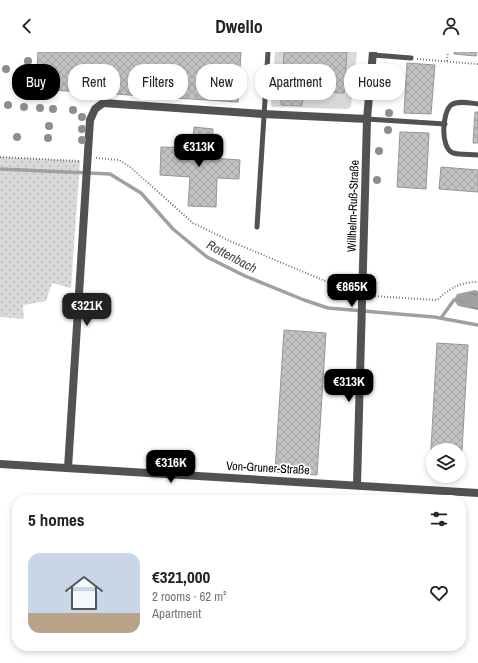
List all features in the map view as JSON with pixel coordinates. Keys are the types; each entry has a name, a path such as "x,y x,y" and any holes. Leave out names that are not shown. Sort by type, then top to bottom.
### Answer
{"street":[{"name":"Willhelm-Ruß-Straße","path":"357,485 367,118 373,53"},
{"path":"68,468 90,120 95,109 103,103 263,114 367,118"},
{"name":"Von-Gruner-Straße","path":"0,464 478,493"}],"lane":[{"path":"257,227 268,52"},
{"path":"373,53 412,58"},
{"path":"478,104 458,102 450,106 446,112 444,140 447,148 453,153 478,155"},
{"path":"367,118 445,124"}],"path":[{"path":"446,61 448,52"},
{"path":"412,58 478,64"},
{"path":"0,157 80,161 88,157 119,160 130,167 193,223 254,252 349,292 362,295 437,300 452,287 468,282 478,282"}],"shaded area":[{"path":"275,52 357,52 356,64 344,64 344,100 352,100 351,106 348,109 271,107 272,100 336,100 336,64 274,64"},
{"path":"0,157 80,161 71,288 52,283 46,301 23,305 24,319 0,317"}],"water":[{"path":"475,290 478,291 478,310 458,306 454,300 457,294"}],"building":[{"path":"38,52 241,52 240,64 196,64 196,99 188,99 188,64 128,64 128,95 120,94 120,64 68,64 68,91 60,91 60,64 37,64"},
{"path":"284,52 347,52 346,64 344,64 344,93 336,93 336,64 283,64"},
{"path":"454,52 477,52 476,56 454,54"},
{"path":"407,63 435,65 431,114 404,113"},
{"path":"207,100 238,100 238,102"},
{"path":"281,100 302,100 302,106 281,105"},
{"path":"475,112 478,112 478,143 473,143"},
{"path":"194,127 213,129 212,158 240,160 239,179 217,178 216,207 188,206 190,177 160,175 161,147 192,148"},
{"path":"400,132 429,133 426,189 397,187"},
{"path":"441,167 478,170 478,192 439,189"},
{"path":"284,330 326,333 317,475 275,472"},
{"path":"437,343 468,345 462,443 431,443"}],"waterway":[{"name":"Rottenbach","path":"0,169 110,174 141,193 173,229 207,257 245,276 328,308 434,317 478,325"},
{"path":"441,318 454,300"}]}
